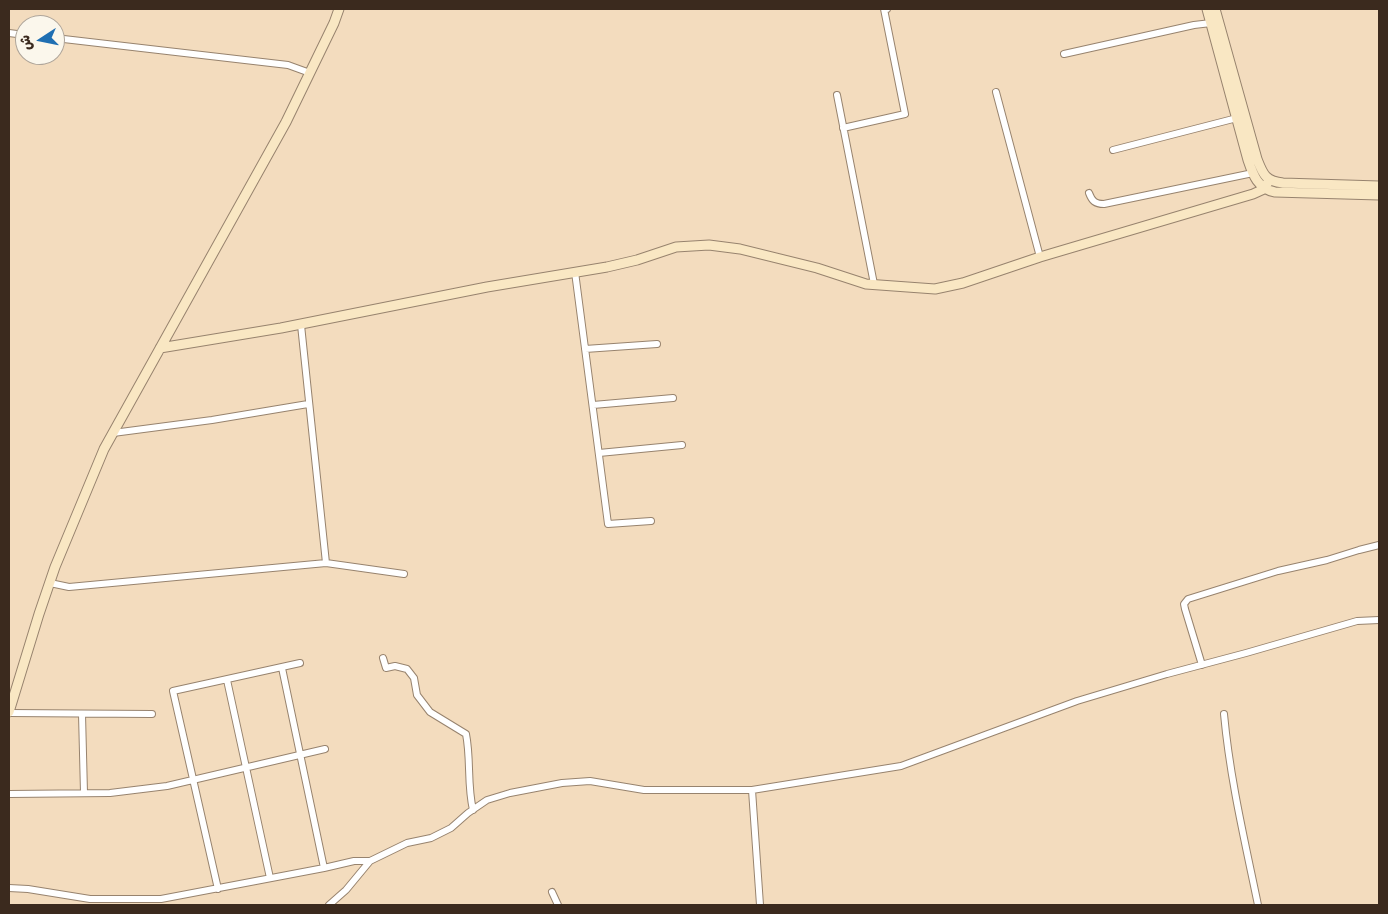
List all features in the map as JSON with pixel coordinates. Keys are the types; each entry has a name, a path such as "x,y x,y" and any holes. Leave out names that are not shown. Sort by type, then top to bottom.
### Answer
{"street":[{"path":"152,714 9,713 12,694 50,583 101,458 113,433 286,122 334,23 338,9"},
{"path":"843,128 905,114 884,9 887,9"},
{"path":"1207,9 1253,173 1264,189 1275,192 1379,195"},
{"path":"1215,9 1257,158 1264,176 1269,180 1283,183 1379,186"},
{"path":"1064,54 1212,23"},
{"path":"65,39 288,65 310,74"},
{"path":"996,92 1040,257"},
{"path":"837,95 874,284"},
{"path":"1113,150 1237,118"},
{"path":"1089,193 1092,200 1098,204 1104,204 1253,173"},
{"path":"160,348 301,325 487,287 637,260 676,247 709,245 740,249 817,268 866,284 935,289 963,283 1040,257 1253,194 1264,189 1269,180"},
{"path":"575,272 608,524 651,521"},
{"path":"301,325 326,563"},
{"path":"585,349 657,344"},
{"path":"593,405 673,398"},
{"path":"113,433 212,420 308,404"},
{"path":"599,453 682,445"},
{"path":"1202,665 1184,604 1188,599 1278,571 1327,560 1379,545"},
{"path":"50,583 69,587 326,563 404,574"},
{"path":"329,905 346,890 370,861 407,843 431,838 451,828 487,800 510,793 562,783 590,781 644,790 752,790 901,766 1077,701 1357,621 1379,620"},
{"path":"383,658 386,668 395,666 407,669 414,678 417,696 430,712 466,734 470,795 473,810"},
{"path":"218,889 173,692 300,663"},
{"path":"282,668 324,868"},
{"path":"227,680 270,878"},
{"path":"82,714 84,793"},
{"path":"1224,714 1227,749 1258,905"},
{"path":"9,794 110,793 166,786 325,749"},
{"path":"752,790 760,905"},
{"path":"9,888 28,889 90,899 160,899 354,861 370,861"},
{"path":"552,892 558,905"}]}
